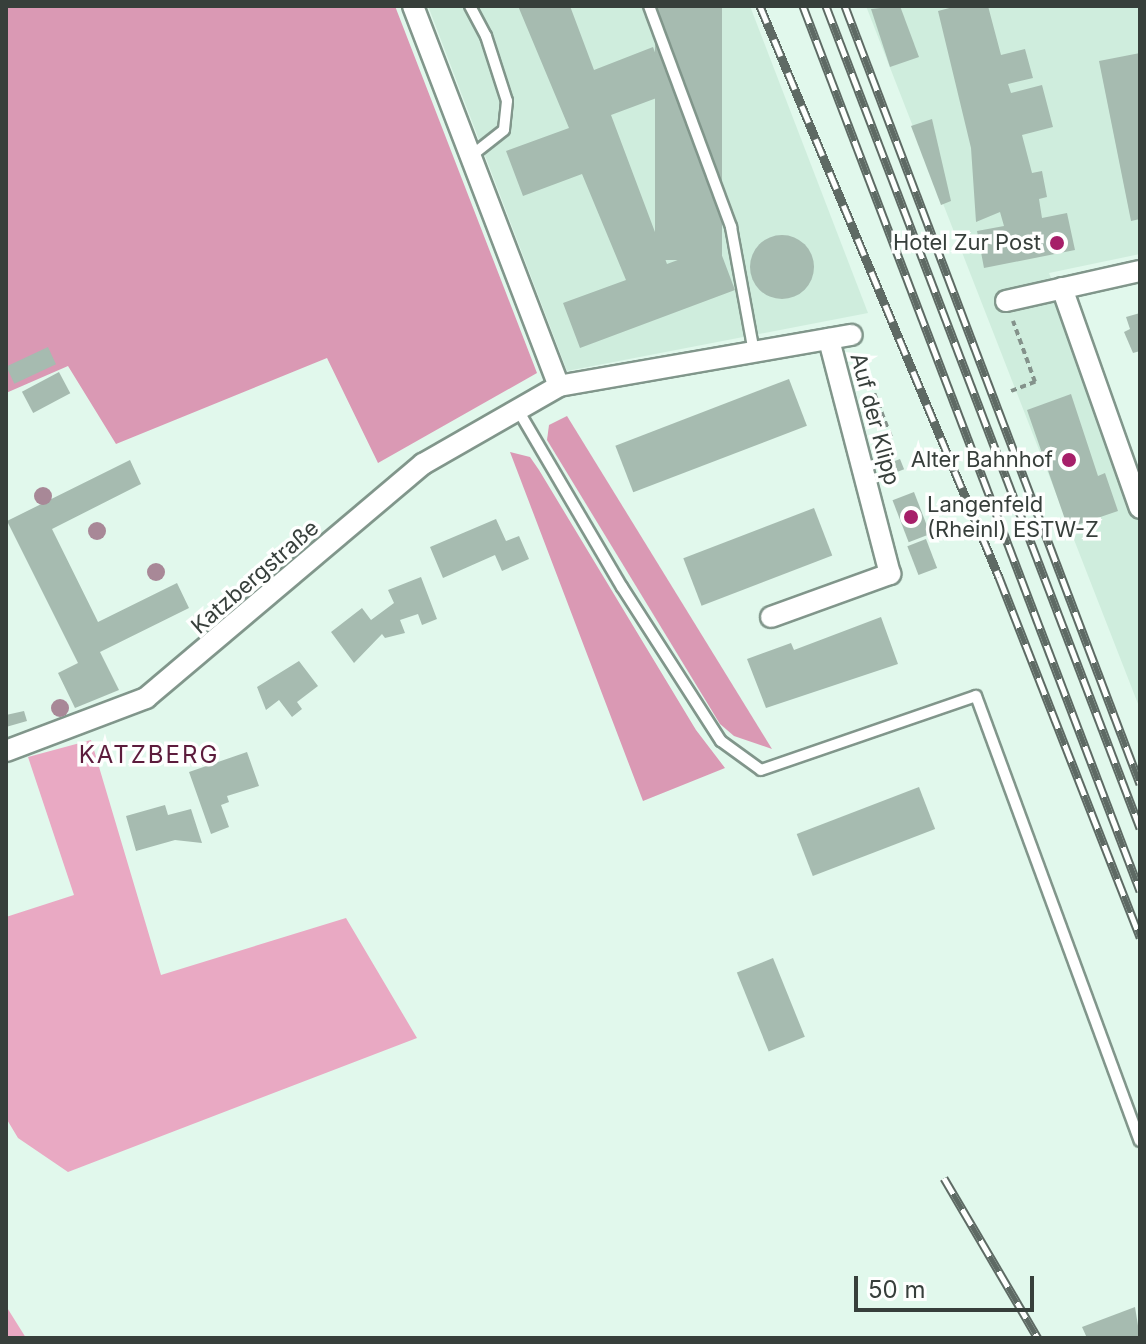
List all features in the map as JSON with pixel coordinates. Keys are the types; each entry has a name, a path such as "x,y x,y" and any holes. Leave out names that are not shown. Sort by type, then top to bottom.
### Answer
{"street":[{"path":"413,6 559,386"},
{"path":"1009,310 1062,288 1140,271"},
{"path":"1062,288 1140,508"},
{"name":"Katzbergstraße","path":"6,751 146,698 423,464 559,386 852,335"},
{"name":"Auf der Klipp","path":"771,617 890,574 829,339"}],"lane":[{"path":"470,6 486,36 507,101 504,130 471,156"},
{"path":"649,6 731,227 754,352"},
{"path":"518,410 622,587 721,741 761,770 976,696 1140,1141"}],"path":[{"path":"1009,310 1035,382 1011,391"},
{"path":"852,335 891,437"}],"shaded area":[{"path":"6,6 395,6 537,373 378,463 327,358 116,444 68,366 6,393"},
{"path":"428,6 750,6 868,313 567,371"},
{"path":"866,6 1140,6 1140,254 1049,273 1140,493 1140,709"},
{"path":"567,416 772,749 734,736 720,724 547,440 549,425"},
{"path":"510,452 530,457 539,470 696,730 725,768 643,801"},
{"path":"91,740 161,975 346,918 417,1038 68,1172 18,1138 6,1118 6,917 74,895 28,757"},
{"path":"6,1306 26,1338 6,1338"}],"building":[{"path":"518,6 570,6 594,70 653,47 670,93 611,115 667,264 718,245 735,290 580,348 563,303 626,280 582,174 523,196 506,151 569,128"},
{"path":"655,6 722,6 722,260 655,260"},
{"path":"900,6 919,57 890,67 871,9"},
{"path":"957,6 988,6 1001,55 1025,49 1033,78 1008,84 1011,93 1042,85 1053,127 1022,135 1032,173 1042,171 1047,197 1039,199 1042,218 1067,213 1075,250 984,268 977,231 1004,226 1000,212 976,222 971,148 938,11"},
{"path":"1140,53 1140,219 1131,221 1099,61"},
{"path":"932,119 951,201 941,205 911,126"},
{"path":"776,235 788,235 805,244 812,255 812,279 805,290 788,299 776,299 764,294 755,285 750,273 750,261 755,249 764,240"},
{"path":"1140,313 1140,351 1133,353 1124,332 1130,329 1126,317"},
{"path":"48,347 56,364 14,384 6,366"},
{"path":"59,372 70,393 33,413 22,392"},
{"path":"789,379 807,426 633,492 615,446"},
{"name":"Alter Bahnhof","path":"1071,394 1098,476 1105,473 1118,511 1068,528 1027,410"},
{"path":"900,459 904,469 898,472 894,462"},
{"path":"130,460 141,484 52,529 98,622 177,583 189,608 100,652 119,690 75,708 58,673 78,663 7,521"},
{"name":"Langenfeld (Rheinl) ESTW-Z","path":"914,492 930,534 909,542 893,500"},
{"path":"814,508 832,556 702,606 683,558"},
{"path":"496,519 506,541 519,536 529,559 502,571 495,555 443,578 430,547"},
{"path":"926,539 937,568 918,575 907,546"},
{"path":"421,577 437,619 422,625 418,614 400,620 405,633 385,638 382,634 354,663 331,632 362,608 371,620 394,603 388,590"},
{"path":"881,617 898,664 766,708 747,659 791,643 794,650"},
{"path":"299,661 318,686 297,702 302,709 292,717 279,700 266,710 257,687"},
{"path":"24,711 27,721 6,727 6,715"},
{"path":"247,752 259,786 227,796 229,802 221,805 229,827 211,834 189,772"},
{"path":"919,787 935,829 813,876 797,834"},
{"path":"165,805 168,815 191,809 202,843 175,840 136,851 126,816"},
{"path":"773,958 805,1037 769,1051 737,973"},
{"path":"1135,1307 1140,1338 1087,1338 1082,1327"}],"railway":[{"path":"760,6 999,577 1140,937"},
{"path":"803,6 1140,891"},
{"path":"826,6 1140,828"},
{"path":"845,6 1140,784"},
{"path":"944,1178 1038,1338"}],"place":[{"name":"Hotel Zur Post","path":"1057,243"},
{"name":"Alter Bahnhof","path":"1069,460"},
{"name":"Langenfeld (Rheinl) ESTW-Z","path":"911,517"}],"district":[{"name":"KATZBERG","path":"149,755"}]}
